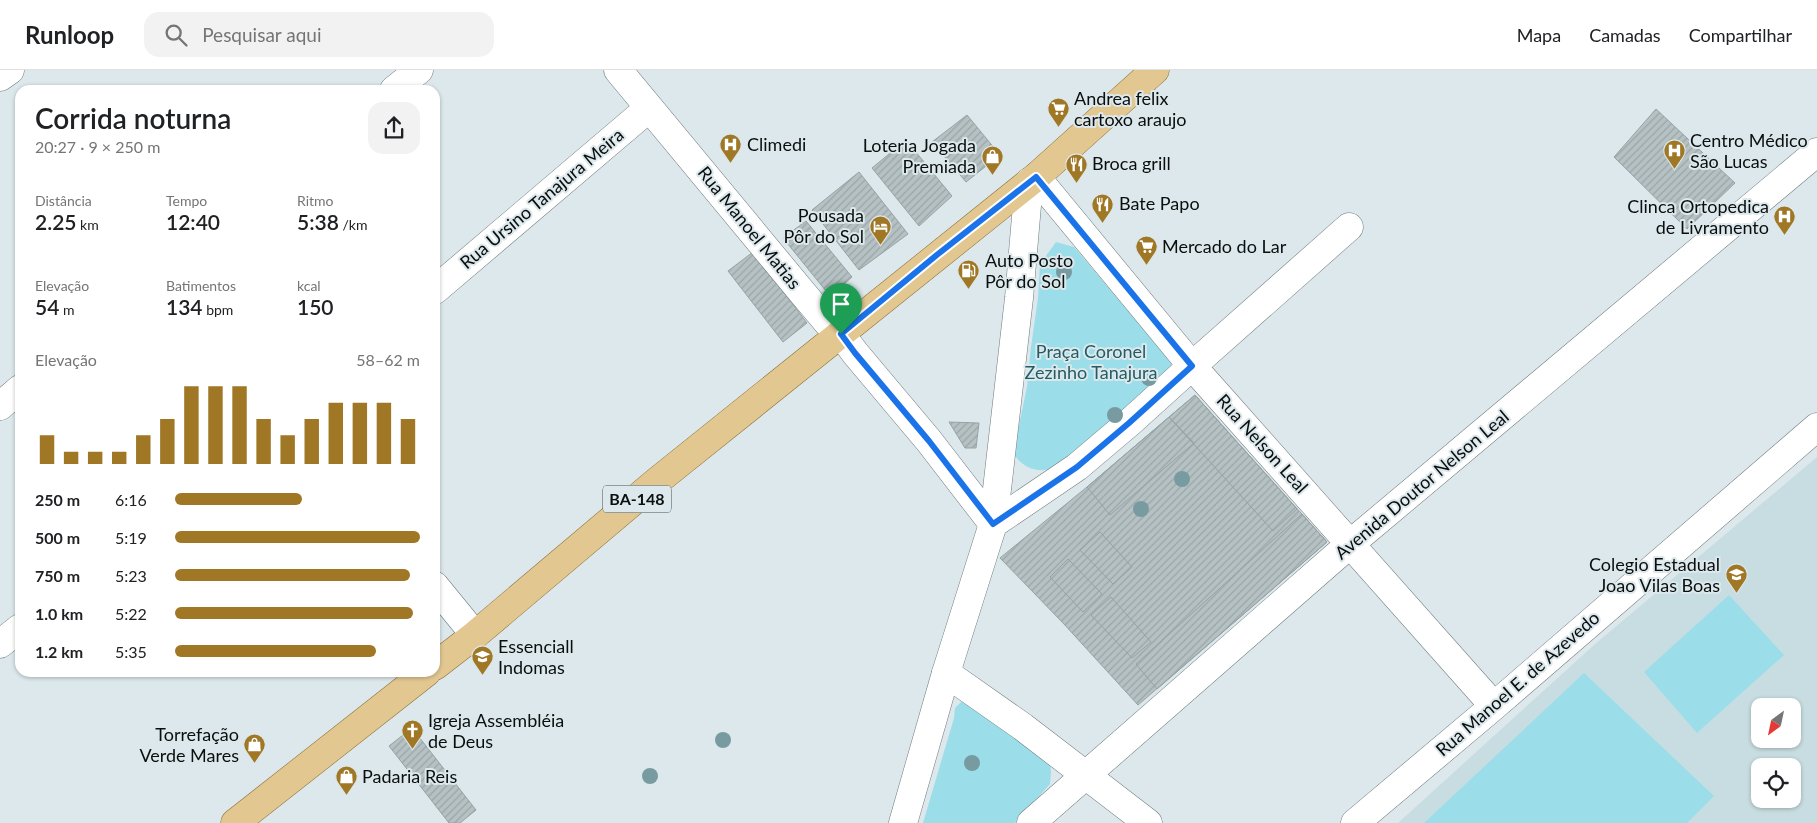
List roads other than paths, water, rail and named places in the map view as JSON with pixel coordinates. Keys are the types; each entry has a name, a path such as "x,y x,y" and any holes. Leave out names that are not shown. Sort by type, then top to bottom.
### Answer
{"main road":[{"name":"BA-148","path":"440,662 475,635 656,482 1032,180 1155,70"},
{"path":"235,823 421,677"}],"street":[{"path":"0,77 10,70"},
{"path":"400,85 419,70"},
{"name":"Rua Manoel Matias","path":"618,70 816,310 841,334 860,360 929,441 993,524"},
{"name":"Rua Ursino Tanajura Meira","path":"440,286 649,108"},
{"name":"Avenida Doutor Nelson Leal","path":"1031,823 1350,544 1817,152"},
{"path":"903,823 946,673 993,524 1032,180"},
{"name":"Rua Nelson Leal","path":"1032,180 1192,366 1494,706"},
{"path":"993,524 1077,467 1349,227"},
{"path":"0,406 15,393"},
{"name":"Rua Manoel E. de Azevedo","path":"1355,823 1494,706 1817,427"},
{"path":"440,592 475,635"},
{"path":"0,644 15,632"},
{"path":"946,673 1024,727 1148,823"}],"place":[{"name":"Andrea felix cartoxo araujo","path":"1058,128"},
{"name":"Climedi","path":"731,164"},
{"name":"Centro Médico São Lucas","path":"1674,170"},
{"name":"Loteria Jogada Premiada","path":"992,175"},
{"name":"Broca grill","path":"1076,183"},
{"name":"Bate Papo","path":"1103,223"},
{"name":"Clinca Ortopedica de Livramento","path":"1785,236"},
{"name":"Pousada Pôr do Sol","path":"880,245"},
{"name":"Mercado do Lar","path":"1146,266"},
{"name":"Auto Posto Pôr do Sol","path":"969,290"},
{"name":"Colegio Estadual Joao Vilas Boas","path":"1736,594"},
{"name":"Essenciall Indomas","path":"482,676"},
{"name":"Igreja Assembléia de Deus","path":"412,750"},
{"name":"Torrefação Verde Mares","path":"255,764"},
{"name":"Padaria Reis","path":"346,796"}],"park label":[{"name":"Praça Coronel Zezinho Tanajura","path":"1091,362"}]}
